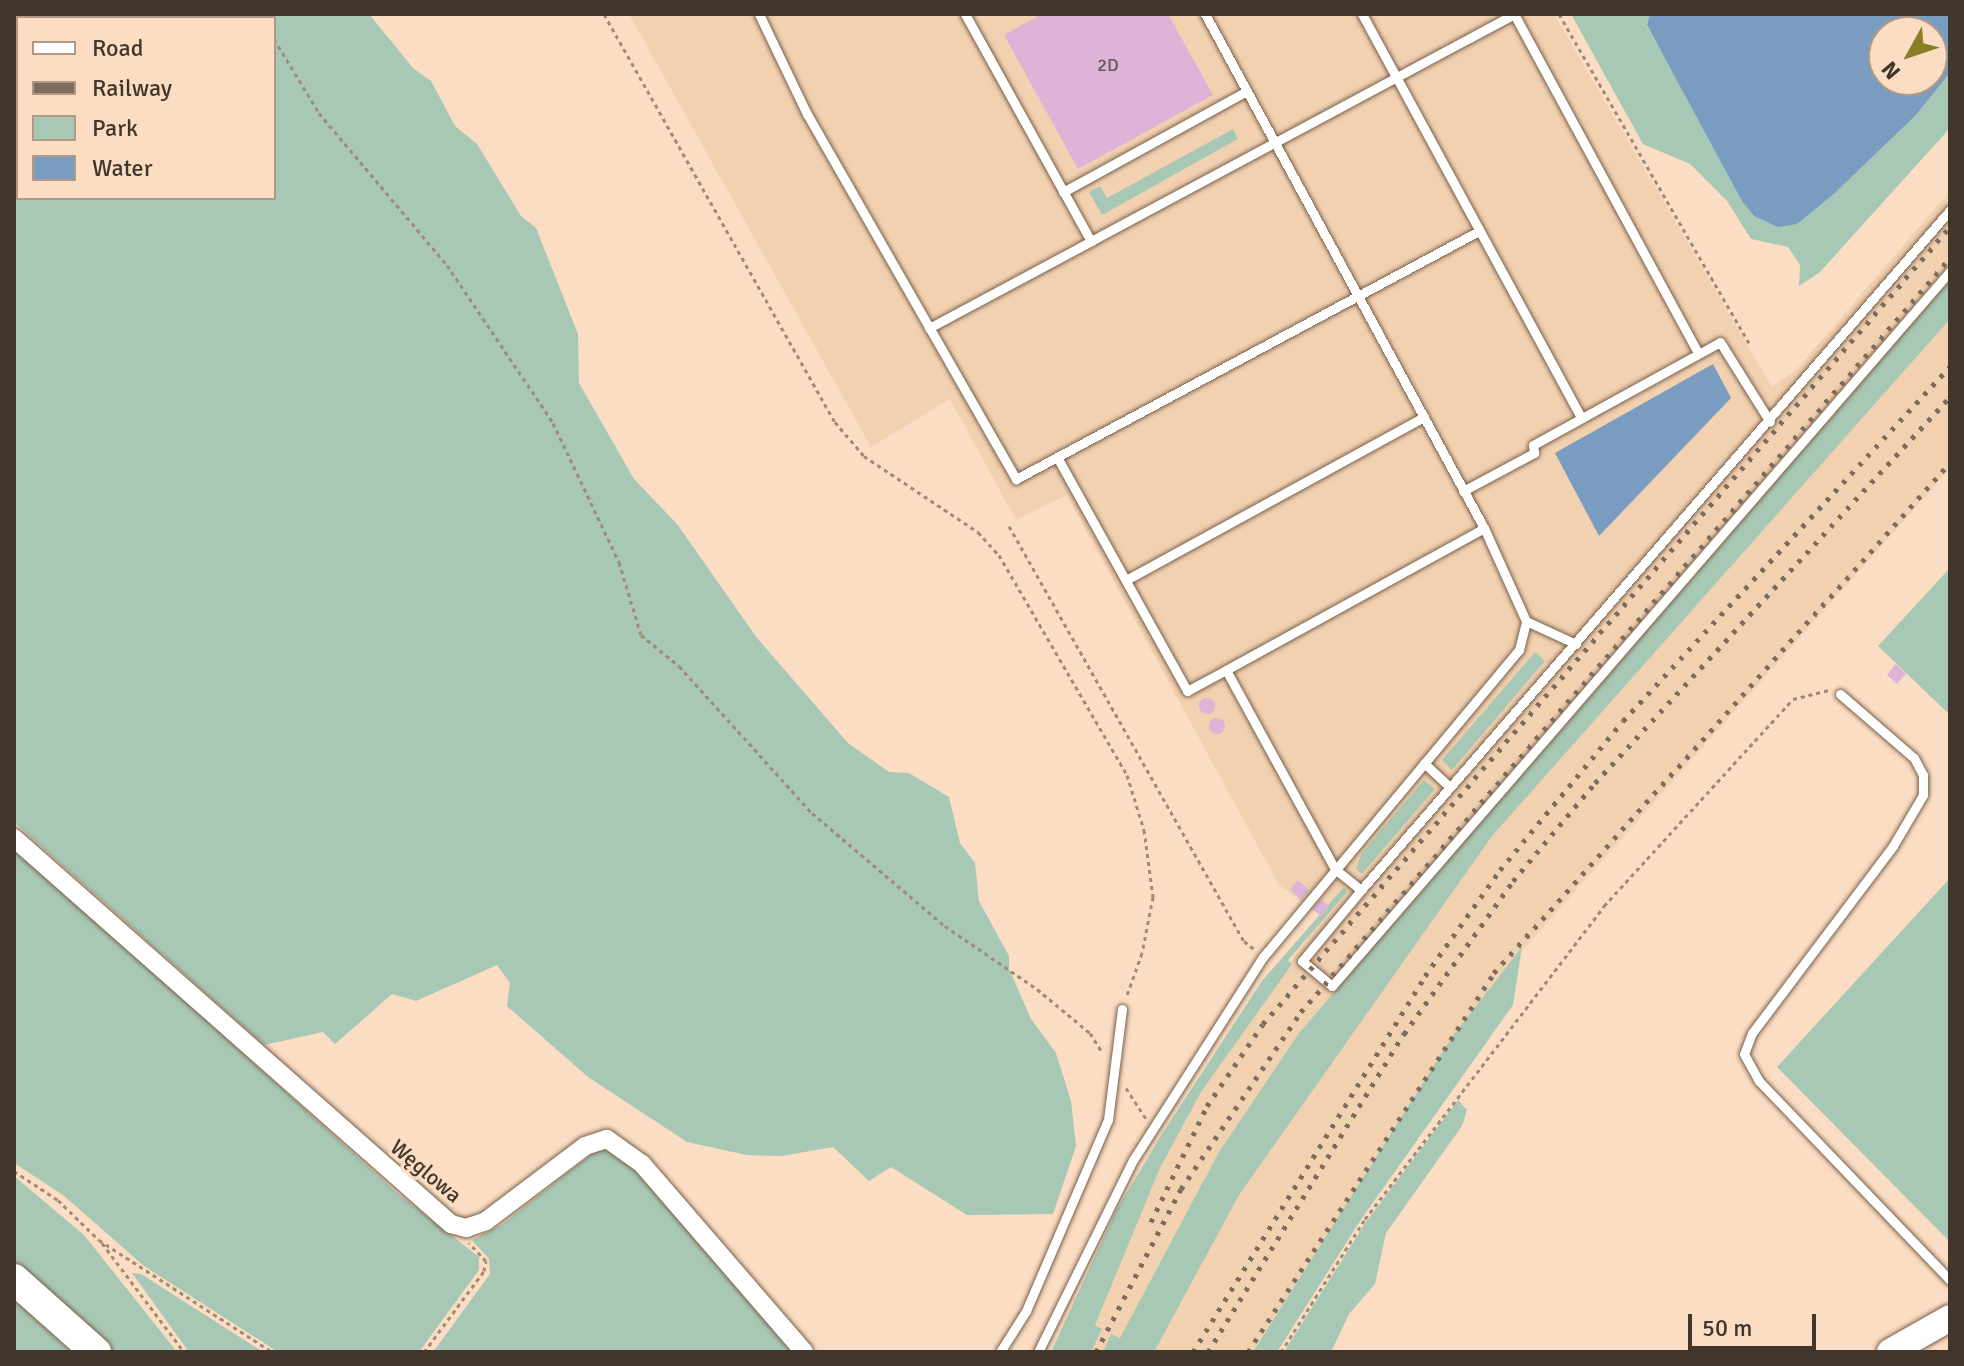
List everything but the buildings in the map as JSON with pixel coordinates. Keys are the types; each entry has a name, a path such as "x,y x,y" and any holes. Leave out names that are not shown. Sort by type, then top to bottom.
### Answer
{"main road":[{"path":"14,1279 96,1352"}],"street":[{"name":"Węglowa","path":"14,838 405,1187 451,1224 466,1228 502,1211 585,1146 607,1139 642,1164 804,1352"},
{"path":"1890,1352 1950,1318"}],"lane":[{"path":"759,14 807,114 1016,479 1479,231"},
{"path":"965,14 1091,241"},
{"path":"1038,1352 1095,1231 1152,1129 1263,957 1519,650 1526,621 1484,528 1205,14"},
{"path":"1362,14 1581,418"},
{"path":"929,328 1514,14 1698,353"},
{"path":"1063,192 1247,91"},
{"path":"1950,210 1302,961 1332,986 1950,271"},
{"path":"1463,491 1534,453 1533,445 1720,342 1770,422"},
{"path":"1126,580 1424,417"},
{"path":"1057,457 1187,691 1484,528"},
{"path":"1526,621 1576,644"},
{"path":"1226,670 1335,869 1361,890"},
{"path":"1840,694 1914,758 1923,775 1923,795 1893,846 1752,1033 1744,1054 1759,1081 1950,1280"},
{"path":"1424,763 1450,787"},
{"path":"1000,1352 1026,1311 1108,1120 1122,1009"}],"path":[{"path":"604,14 835,422 864,456 978,532 999,555 1127,775 1144,830 1153,897 1142,953 1122,1009"},
{"path":"1559,14 1749,343"},
{"path":"276,42 319,113 447,265 553,423 619,562 641,635 679,666 812,813 945,926 1037,989 1090,1033 1152,1129"},
{"path":"1009,526 1244,941 1263,957"},
{"path":"1281,1352 1392,1182 1521,1009 1658,842 1793,699 1823,688 1840,694"},
{"path":"14,1171 58,1200 99,1240 184,1352"},
{"path":"424,1352 484,1271 486,1261 471,1247 466,1228"},
{"path":"99,1240 272,1352"}],"shaded area":[{"path":"629,14 1554,14 1772,387 1797,369 1950,191 1950,469 1496,980 1452,1037 1253,1352 1068,1352 1100,1250 1212,1067 1323,918 1279,885 1067,495 1016,520 950,399 871,447"}],"green space":[{"path":"14,14 369,14 413,68 431,81 455,126 477,144 521,216 536,228 578,334 579,383 634,479 677,524 757,638 848,743 889,772 909,773 949,797 960,843 975,863 979,901 1009,956 1009,969 1031,1019 1056,1053 1071,1101 1076,1146 1053,1214 967,1215 891,1167 869,1181 833,1147 782,1156 747,1155 687,1142 588,1077 507,1006 510,983 497,965 416,1001 392,994 335,1044 323,1032 264,1045 14,822"},
{"path":"1571,14 1650,14 1647,26 1754,216 1836,192 1915,116 1931,96 1948,96 1950,73 1950,128 1820,272 1799,286 1800,265 1788,247 1751,239 1727,201 1690,164 1643,144"},
{"path":"1233,129 1238,139 1102,215 1089,192 1100,186 1107,198"},
{"path":"1950,280 1950,319 1492,836 1239,1195 1154,1352 1103,1352 1111,1334 1120,1338 1219,1152 1299,1033"},
{"path":"1950,568 1950,715 1878,646"},
{"path":"1535,652 1545,661 1452,770 1442,760"},
{"path":"1424,780 1435,789 1362,874 1356,869 1362,853"},
{"path":"14,845 397,1193 479,1257 479,1270 419,1352 278,1352 144,1266 63,1195 14,1163"},
{"path":"1950,878 1950,1242 1777,1067"},
{"path":"1344,887 1347,892 1288,960 1292,964 1201,1092 1160,1168 1095,1325 1102,1329 1091,1352 1051,1352 1116,1211 1162,1134 1262,981"},
{"path":"1522,947 1513,1005 1362,1218 1277,1352 1253,1352 1452,1037"},
{"path":"1458,1100 1467,1110 1462,1126 1386,1233 1375,1284 1349,1314 1331,1352 1284,1352 1366,1222"},
{"path":"601,1147 623,1156 797,1352 433,1352 490,1274 489,1259 472,1240 500,1226"},
{"path":"14,1176 84,1235 177,1352 113,1352 14,1264"},
{"path":"132,1273 141,1274 263,1352 189,1352"},
{"path":"14,1300 72,1352 14,1352"}],"water":[{"path":"1650,14 1950,14 1948,75 1948,16 1868,16 1868,96 1931,96 1915,116 1836,192 1797,224 1778,227 1754,216 1742,201 1647,25"},
{"path":"1713,364 1731,398 1599,536 1555,453"}],"railway":[{"path":"1151,1222 1207,1106 1263,1024 1950,227"},
{"path":"1096,1352 1181,1189 1301,1012 1950,258"},
{"path":"1193,1352 1425,976 1500,870 1623,721 1950,367"},
{"path":"1208,1352 1404,1034 1513,881 1595,783 1950,397"},
{"path":"1248,1352 1494,973 1950,463"}]}
